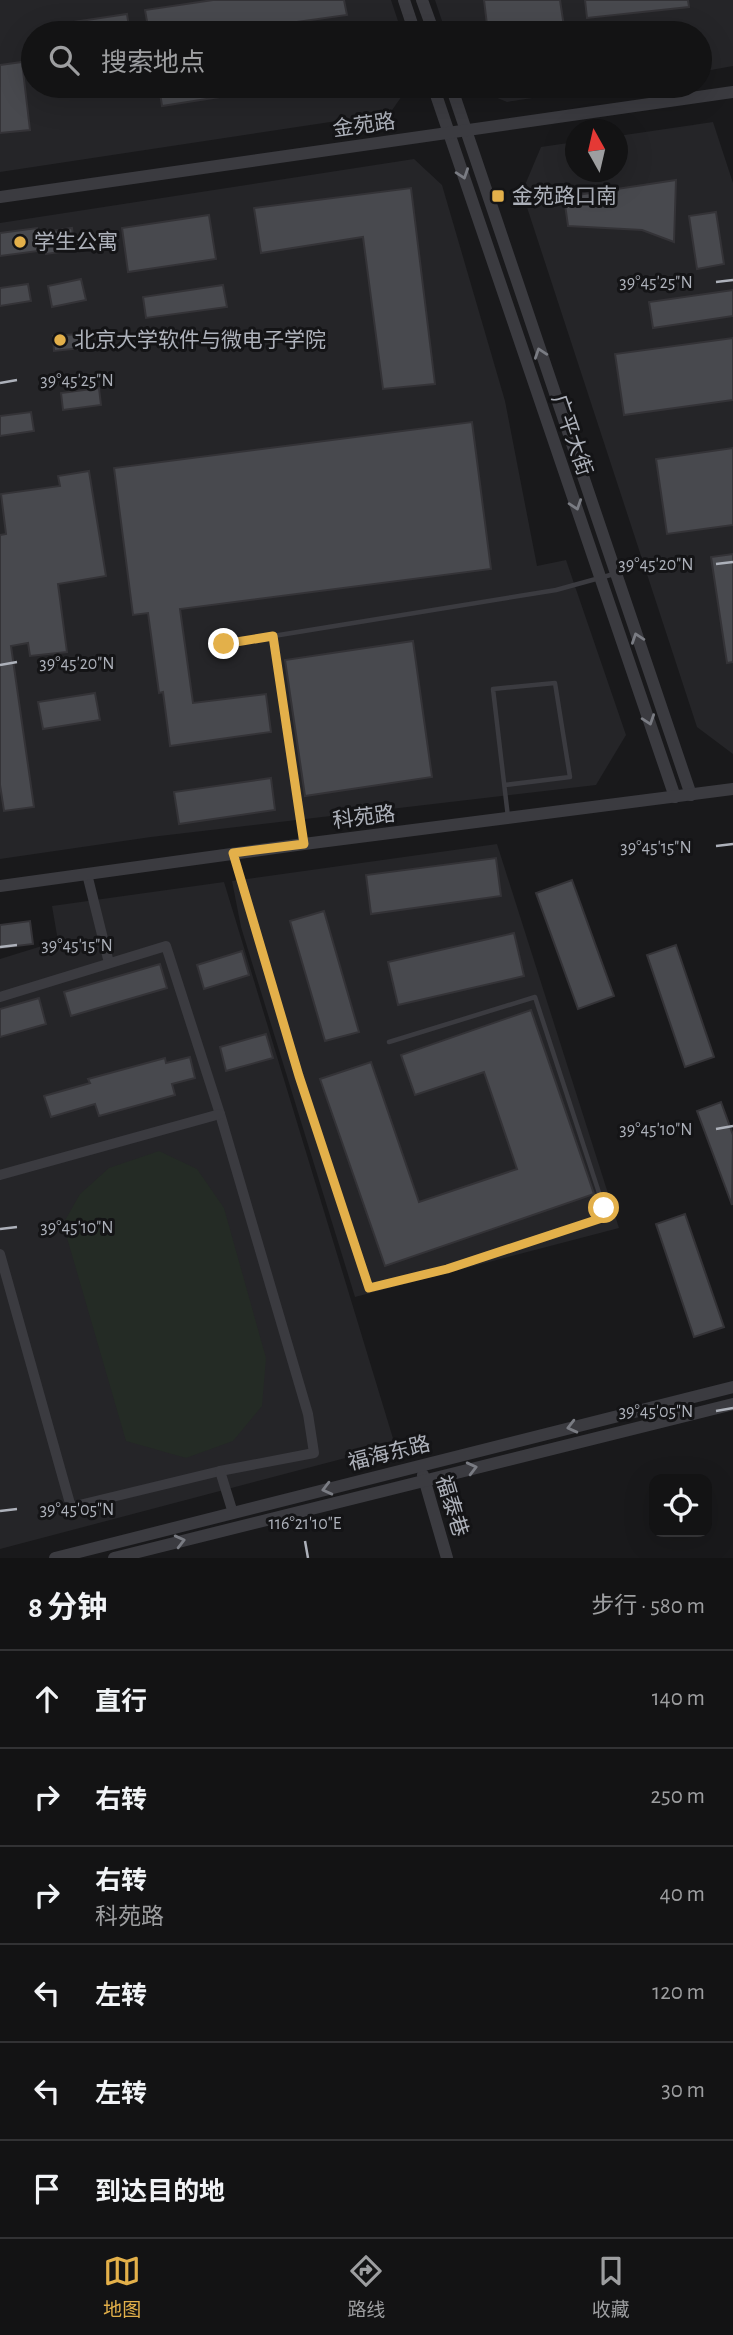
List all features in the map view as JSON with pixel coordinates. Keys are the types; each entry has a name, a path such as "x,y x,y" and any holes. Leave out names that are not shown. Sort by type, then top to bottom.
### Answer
{"street":[{"path":"404,0 411,21"},
{"path":"422,0 429,21"},
{"name":"金苑路","path":"712,95 733,92"},
{"name":"广平大街","path":"437,98 675,797"},
{"name":"广平大街","path":"455,98 691,795"},
{"name":"金苑路","path":"0,197 691,98"},
{"name":"科苑路","path":"0,886 233,853 733,789"},
{"path":"87,874 110,964"},
{"path":"0,997 166,946 220,1114 308,1414 314,1453 220,1471 71,1507 0,1254"},
{"path":"0,1175 220,1114"},
{"name":"福海东路","path":"55,1558 733,1387"},
{"name":"福海东路","path":"114,1558 733,1404"},
{"name":"福泰巷","path":"420,1465 447,1558"},
{"path":"220,1471 233,1513"}],"lane":[{"path":"224,644 556,590 614,573"},
{"path":"273,636 304,844"},
{"path":"505,785 570,777 555,683 493,689 508,818"},
{"path":"233,853 299,1076 369,1288 447,1269 602,1218 604,1208 535,997 389,1042"}],"shaded area":[{"path":"0,0 391,0 398,21 21,21 21,98 401,98 390,113 0,172"},
{"path":"435,0 733,0 733,66 712,70 712,21 442,21"},
{"path":"498,98 533,98 507,102"},
{"path":"713,122 733,183 733,754 697,727 522,192 541,147 565,143 565,182 628,182 628,135"},
{"path":"414,159 442,185 505,401 537,566 566,560 626,735 596,785 151,837 0,859 0,223"},
{"path":"497,844 619,1228 355,1297 241,927 232,881"},
{"path":"224,882 395,1445 0,1549 0,959 58,941 52,906"},
{"path":"159,1151 197,1169 224,1208 266,1358 262,1406 233,1441 186,1458 126,1441 63,1224 80,1194 109,1168"}],"building":[{"path":"213,0 344,0 347,15 304,21 147,21 145,10"},
{"path":"484,0 560,0 563,21 487,21"},
{"path":"585,0 688,0 689,7 587,18"},
{"path":"127,14 128,21 80,21"},
{"path":"21,62 21,98 26,98 30,130 0,133 0,65"},
{"path":"161,98 213,98 162,106"},
{"path":"676,180 674,242 642,230 568,226 564,197"},
{"path":"411,188 435,384 383,389 363,237 261,253 254,208"},
{"path":"716,212 724,264 697,269 689,216"},
{"path":"209,215 216,259 128,272 122,228"},
{"path":"37,228 38,233 72,228 75,250 46,254 45,250 0,256 0,233"},
{"path":"81,279 86,300 52,307 48,286"},
{"path":"28,284 31,301 0,306 0,288"},
{"path":"223,285 227,307 146,318 143,297"},
{"path":"733,290 733,316 653,328 649,302"},
{"path":"90,333 91,347 54,351 53,336"},
{"path":"733,338 733,400 624,415 615,354"},
{"path":"99,388 101,405 63,410 61,393"},
{"path":"31,412 34,431 0,436 0,416"},
{"path":"472,422 491,569 180,609 193,703 266,694 271,732 170,746 163,692 159,693 148,613 133,615 114,468"},
{"path":"733,448 733,525 667,534 656,459"},
{"path":"89,471 106,576 58,584 67,652 30,656 28,643 11,646 34,807 4,811 0,785 0,535 6,534 1,494 60,486 58,476"},
{"path":"733,554 733,662 727,663 711,557"},
{"path":"413,641 432,777 305,796 285,660"},
{"path":"95,693 100,720 43,729 38,702"},
{"path":"271,778 275,810 179,824 174,792"},
{"path":"496,858 501,896 371,914 366,875"},
{"path":"572,880 614,996 578,1009 536,893"},
{"path":"324,911 359,1032 325,1041 290,921"},
{"path":"30,921 33,944 0,948 0,925"},
{"path":"514,933 524,976 398,1005 388,962"},
{"path":"676,945 714,1057 685,1067 647,955"},
{"path":"242,951 249,975 204,989 197,965"},
{"path":"160,964 167,988 71,1016 64,992"},
{"path":"39,998 46,1024 0,1037 0,1009"},
{"path":"531,1010 594,1194 385,1266 320,1079 371,1062 419,1202 517,1169 484,1072 415,1095 401,1055"},
{"path":"266,1034 273,1058 226,1071 220,1047"},
{"path":"190,1057 195,1078 172,1084 175,1095 99,1116 95,1104 51,1117 44,1096 90,1083 88,1079 165,1058 166,1063"},
{"path":"721,1102 733,1135 732,1205 697,1111"},
{"path":"685,1214 724,1327 694,1337 656,1224"}],"place":[{"name":"金苑路口南","path":"498,196"},
{"name":"学生公寓","path":"20,242"},
{"name":"北京大学软件与微电子学院","path":"60,340"}],"route":[{"path":"224,644 273,636 304,844 233,853 299,1076 369,1288 447,1269 602,1218 604,1208"}]}
